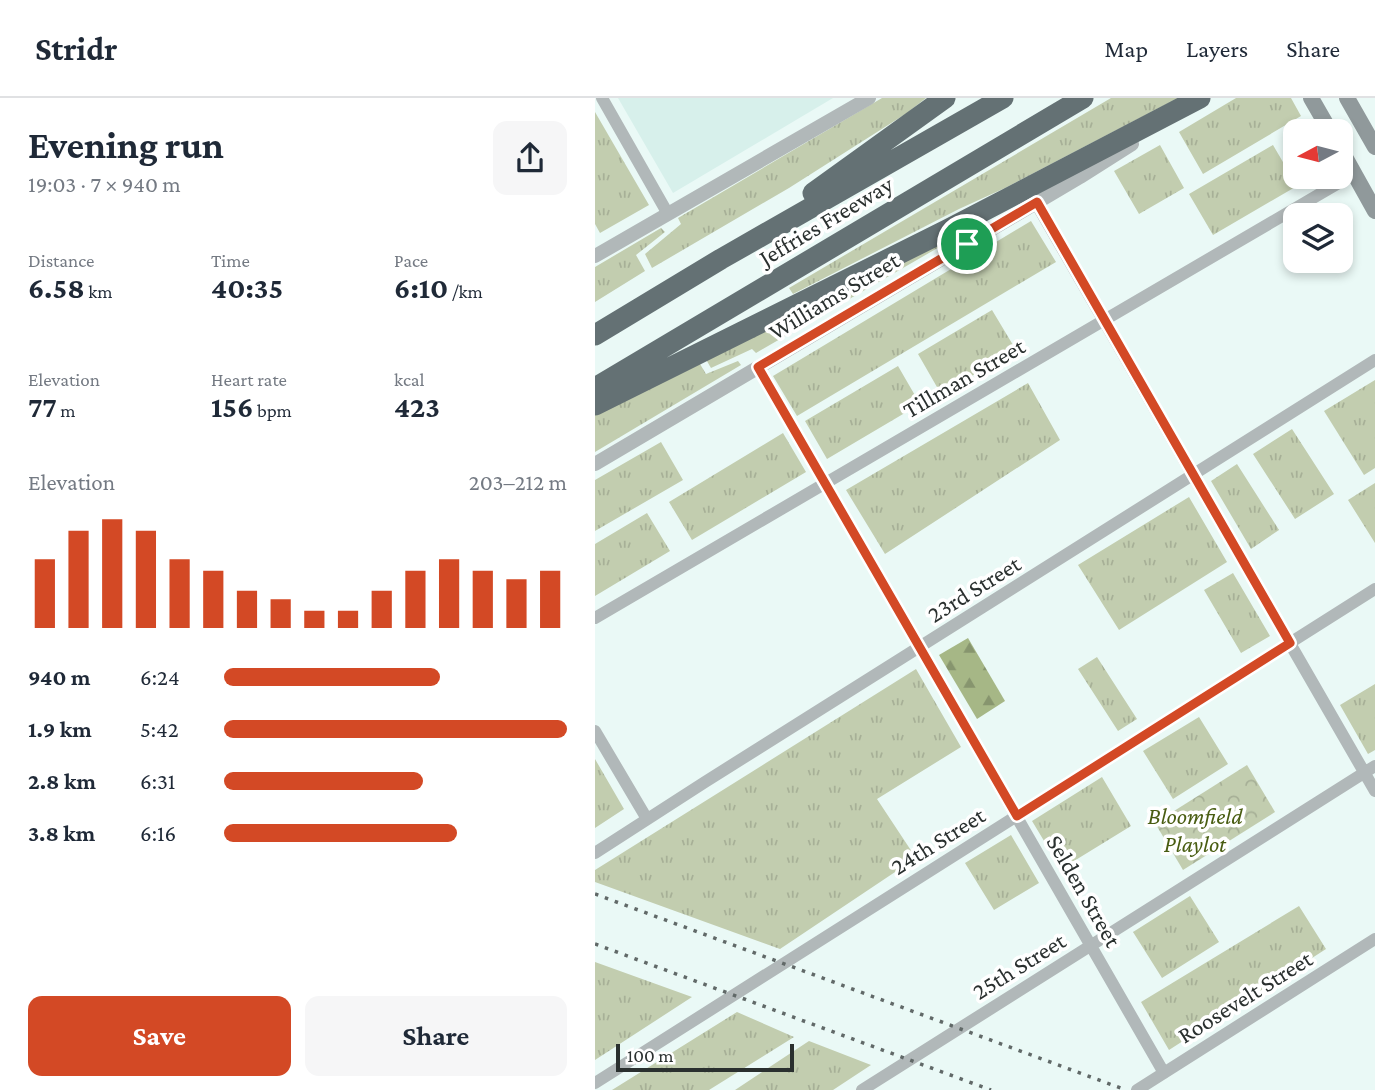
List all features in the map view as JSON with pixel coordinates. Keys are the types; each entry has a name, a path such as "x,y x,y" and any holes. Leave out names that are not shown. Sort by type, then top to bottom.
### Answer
{"highway":[{"path":"721,259 945,98"},
{"name":"Jeffries Freeway","path":"595,335 721,259 1003,98"},
{"name":"Jeffries Freeway","path":"595,388 1083,98"},
{"path":"595,405 949,229 1201,98"}],"main road":[{"path":"1311,98 1323,119"},
{"path":"1347,98 1375,147"},
{"path":"1354,174 1375,211"}],"street":[{"path":"601,98 668,214"},
{"path":"595,256 869,98"},
{"name":"Williams Street","path":"595,464 1080,177 1201,98"},
{"name":"Tillman Street","path":"595,618 1354,174"},
{"path":"1037,202 1290,643 1370,769 1375,791"},
{"name":"23rd Street","path":"595,853 1375,360"},
{"name":"Selden Street","path":"758,367 1164,1073"},
{"name":"24th Street","path":"595,1083 1375,589"},
{"path":"595,731 647,819"},
{"name":"25th Street","path":"862,1090 1370,769"},
{"name":"Roosevelt Street","path":"1137,1090 1375,939"}],"shaded area":[{"path":"618,98 833,98 673,193"}],"green space":[{"path":"882,98 926,98 907,113 789,188 652,268 645,254 681,224 678,218"},
{"path":"1111,98 1178,98 793,294 789,288"},
{"path":"1236,98 1291,98 1301,116 1296,119 1283,119 1283,127 1203,174 1179,132"},
{"path":"595,112 649,205 600,233 595,224"},
{"path":"1160,145 1184,188 1139,214 1114,171"},
{"path":"1273,145 1283,162 1283,189 1292,189 1213,235 1189,194"},
{"path":"1069,172 756,353 752,349 711,368 704,356"},
{"path":"1031,221 1056,262 797,416 773,376"},
{"path":"661,228 665,232 636,255 645,271 595,302 595,267"},
{"path":"992,310 1016,350 941,394 918,354"},
{"path":"697,359 706,374 738,361 741,365 595,452 595,413"},
{"path":"898,366 920,404 827,459 805,421"},
{"path":"1375,380 1375,468 1364,475 1324,411"},
{"path":"1028,383 1060,440 885,554 846,490"},
{"path":"1292,429 1334,494 1295,519 1253,454"},
{"path":"783,433 806,472 692,540 669,502"},
{"path":"661,442 683,480 595,531 595,480"},
{"path":"1237,464 1279,530 1251,549 1211,481"},
{"path":"1375,483 1375,543 1348,500"},
{"path":"1189,497 1227,562 1119,630 1078,565"},
{"path":"647,513 670,551 595,596 595,544"},
{"path":"1233,573 1270,636 1241,653 1204,590"},
{"path":"968,638 1005,701 977,719 939,655"},
{"path":"1097,657 1137,719 1118,731 1078,669"},
{"path":"916,669 961,747 877,799 916,858 780,949 595,882 595,870"},
{"path":"1375,684 1375,750 1368,754 1340,705"},
{"path":"1199,717 1228,764 1173,799 1143,751"},
{"path":"595,759 624,809 595,828"},
{"name":"Bloomfield Playlot","path":"1247,765 1275,812 1183,870 1155,823"},
{"path":"1102,777 1131,826 1061,869 1032,821"},
{"path":"1011,835 1039,883 994,910 965,863"},
{"path":"1190,896 1219,942 1162,978 1133,932"},
{"path":"1299,906 1326,949 1169,1050 1141,1002"},
{"path":"595,962 692,997 595,1060"},
{"path":"737,1012 794,1037 709,1090 612,1090"},
{"path":"809,1041 871,1065 833,1090 735,1090"}],"railway":[{"path":"595,894 1126,1090"},
{"path":"595,944 991,1090"}],"route":[{"path":"1037,202 1290,643 1017,816 758,367 967,244 1037,202"}]}
